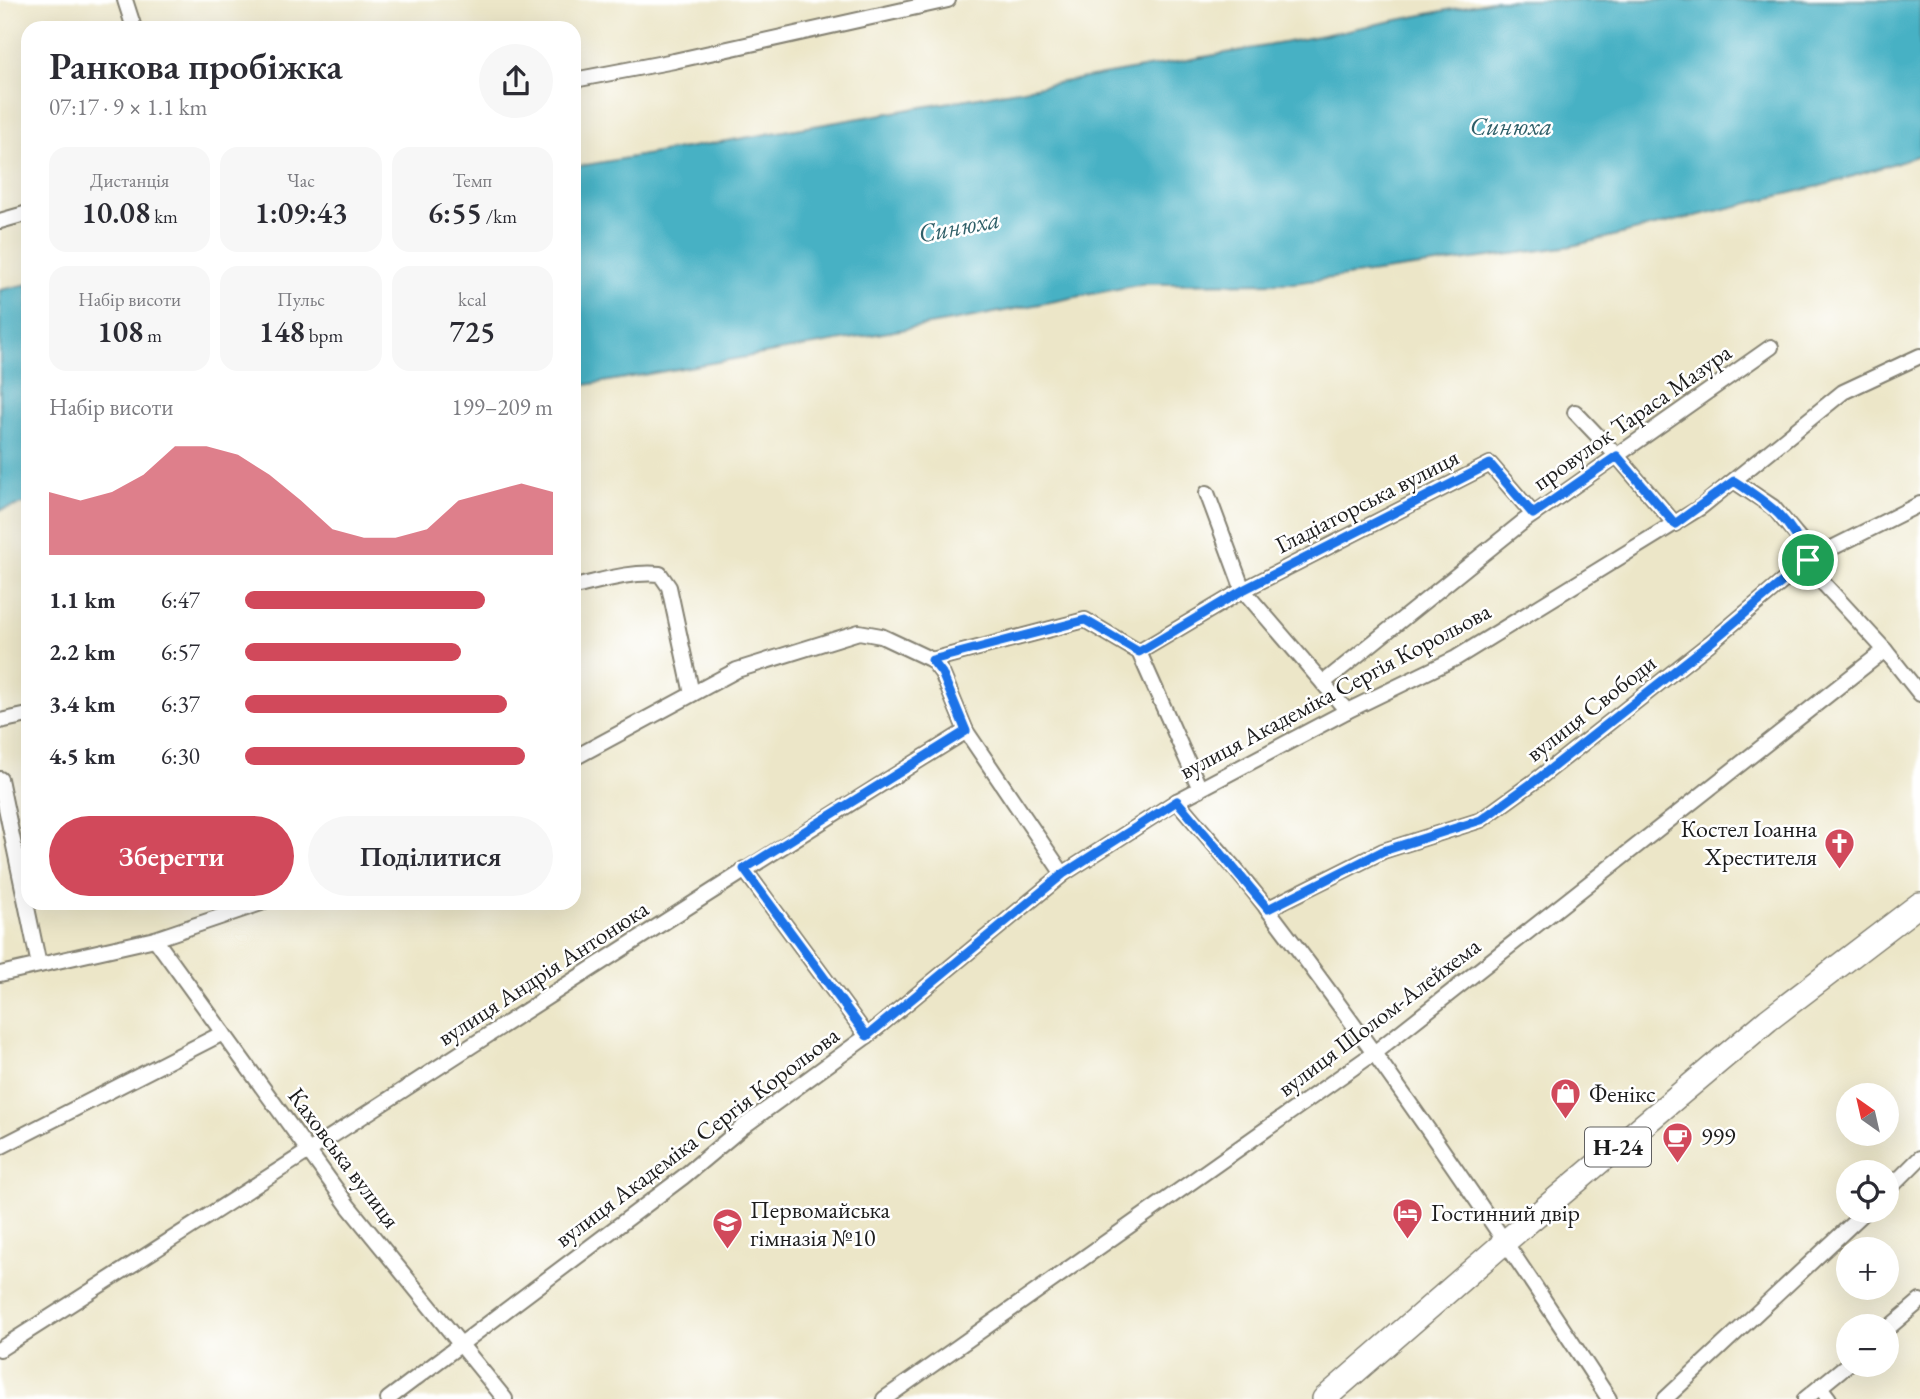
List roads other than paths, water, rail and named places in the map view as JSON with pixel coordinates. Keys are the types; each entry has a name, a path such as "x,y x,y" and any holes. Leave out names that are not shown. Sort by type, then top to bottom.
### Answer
{"main road":[{"name":"Н-24","path":"1324,1399 1768,1020 1920,904"}],"street":[{"path":"125,0 132,21"},
{"path":"581,79 674,61 948,0"},
{"path":"0,221 21,215"},
{"name":"провулок Тараса Мазура","path":"1323,683 1533,514 1771,347"},
{"name":"вулиця Академіка Сергія Корольова","path":"388,1399 683,1177 744,1126 867,1036 1063,874 1177,801 1456,658 1675,524 1734,481 1843,392 1920,356"},
{"path":"1575,412 1675,524"},
{"name":"Гладіаторська вулиця","path":"1139,652 1243,590 1490,464 1533,514"},
{"path":"1734,481 1773,507 1799,538 1813,572 1919,690"},
{"path":"1207,493 1243,590 1348,711"},
{"name":"вулиця Свободи","path":"1268,909 1383,851 1481,820 1539,778 1699,651 1808,560 1920,505"},
{"path":"581,586 648,573 660,574 669,587 692,694"},
{"path":"932,660 1085,620 1139,652 1200,789"},
{"path":"581,754 737,670 859,632 881,636 932,660 942,673 966,731 1063,874"},
{"name":"вулиця Шолом-Алейхема","path":"884,1399 1374,1053 1885,650"},
{"path":"0,721 21,716"},
{"name":"вулиця Андрія Антонюка","path":"0,1349 310,1153 744,869 966,731"},
{"path":"0,779 21,879"},
{"path":"1177,801 1268,909 1374,1053 1506,1241 1609,1399"},
{"path":"744,869 867,1036"},
{"path":"27,910 39,965"},
{"path":"0,974 155,939 240,910"},
{"name":"Каховська вулиця","path":"155,939 349,1207 505,1399"},
{"path":"0,1147 223,1033"},
{"path":"1899,1179 1920,1158"},
{"path":"1665,1399 1853,1223"},
{"path":"1899,1319 1920,1301"},
{"path":"1805,1399 1824,1393 1837,1377"}],"water":[{"name":"Синюха","path":"1497,0 1920,0 1920,155 1832,183 1572,246 1294,283 1143,284 963,319 581,386 581,166 1288,42"},
{"path":"21,286 21,505 0,510 0,290"}],"place":[{"name":"Костел Іоанна Хрестителя","path":"1840,870"},
{"name":"Фенікс","path":"1566,1121"},
{"name":"999","path":"1678,1164"},
{"name":"Гостинний двір","path":"1408,1240"},
{"name":"Первомайська гімназія №10","path":"727,1251"}]}
